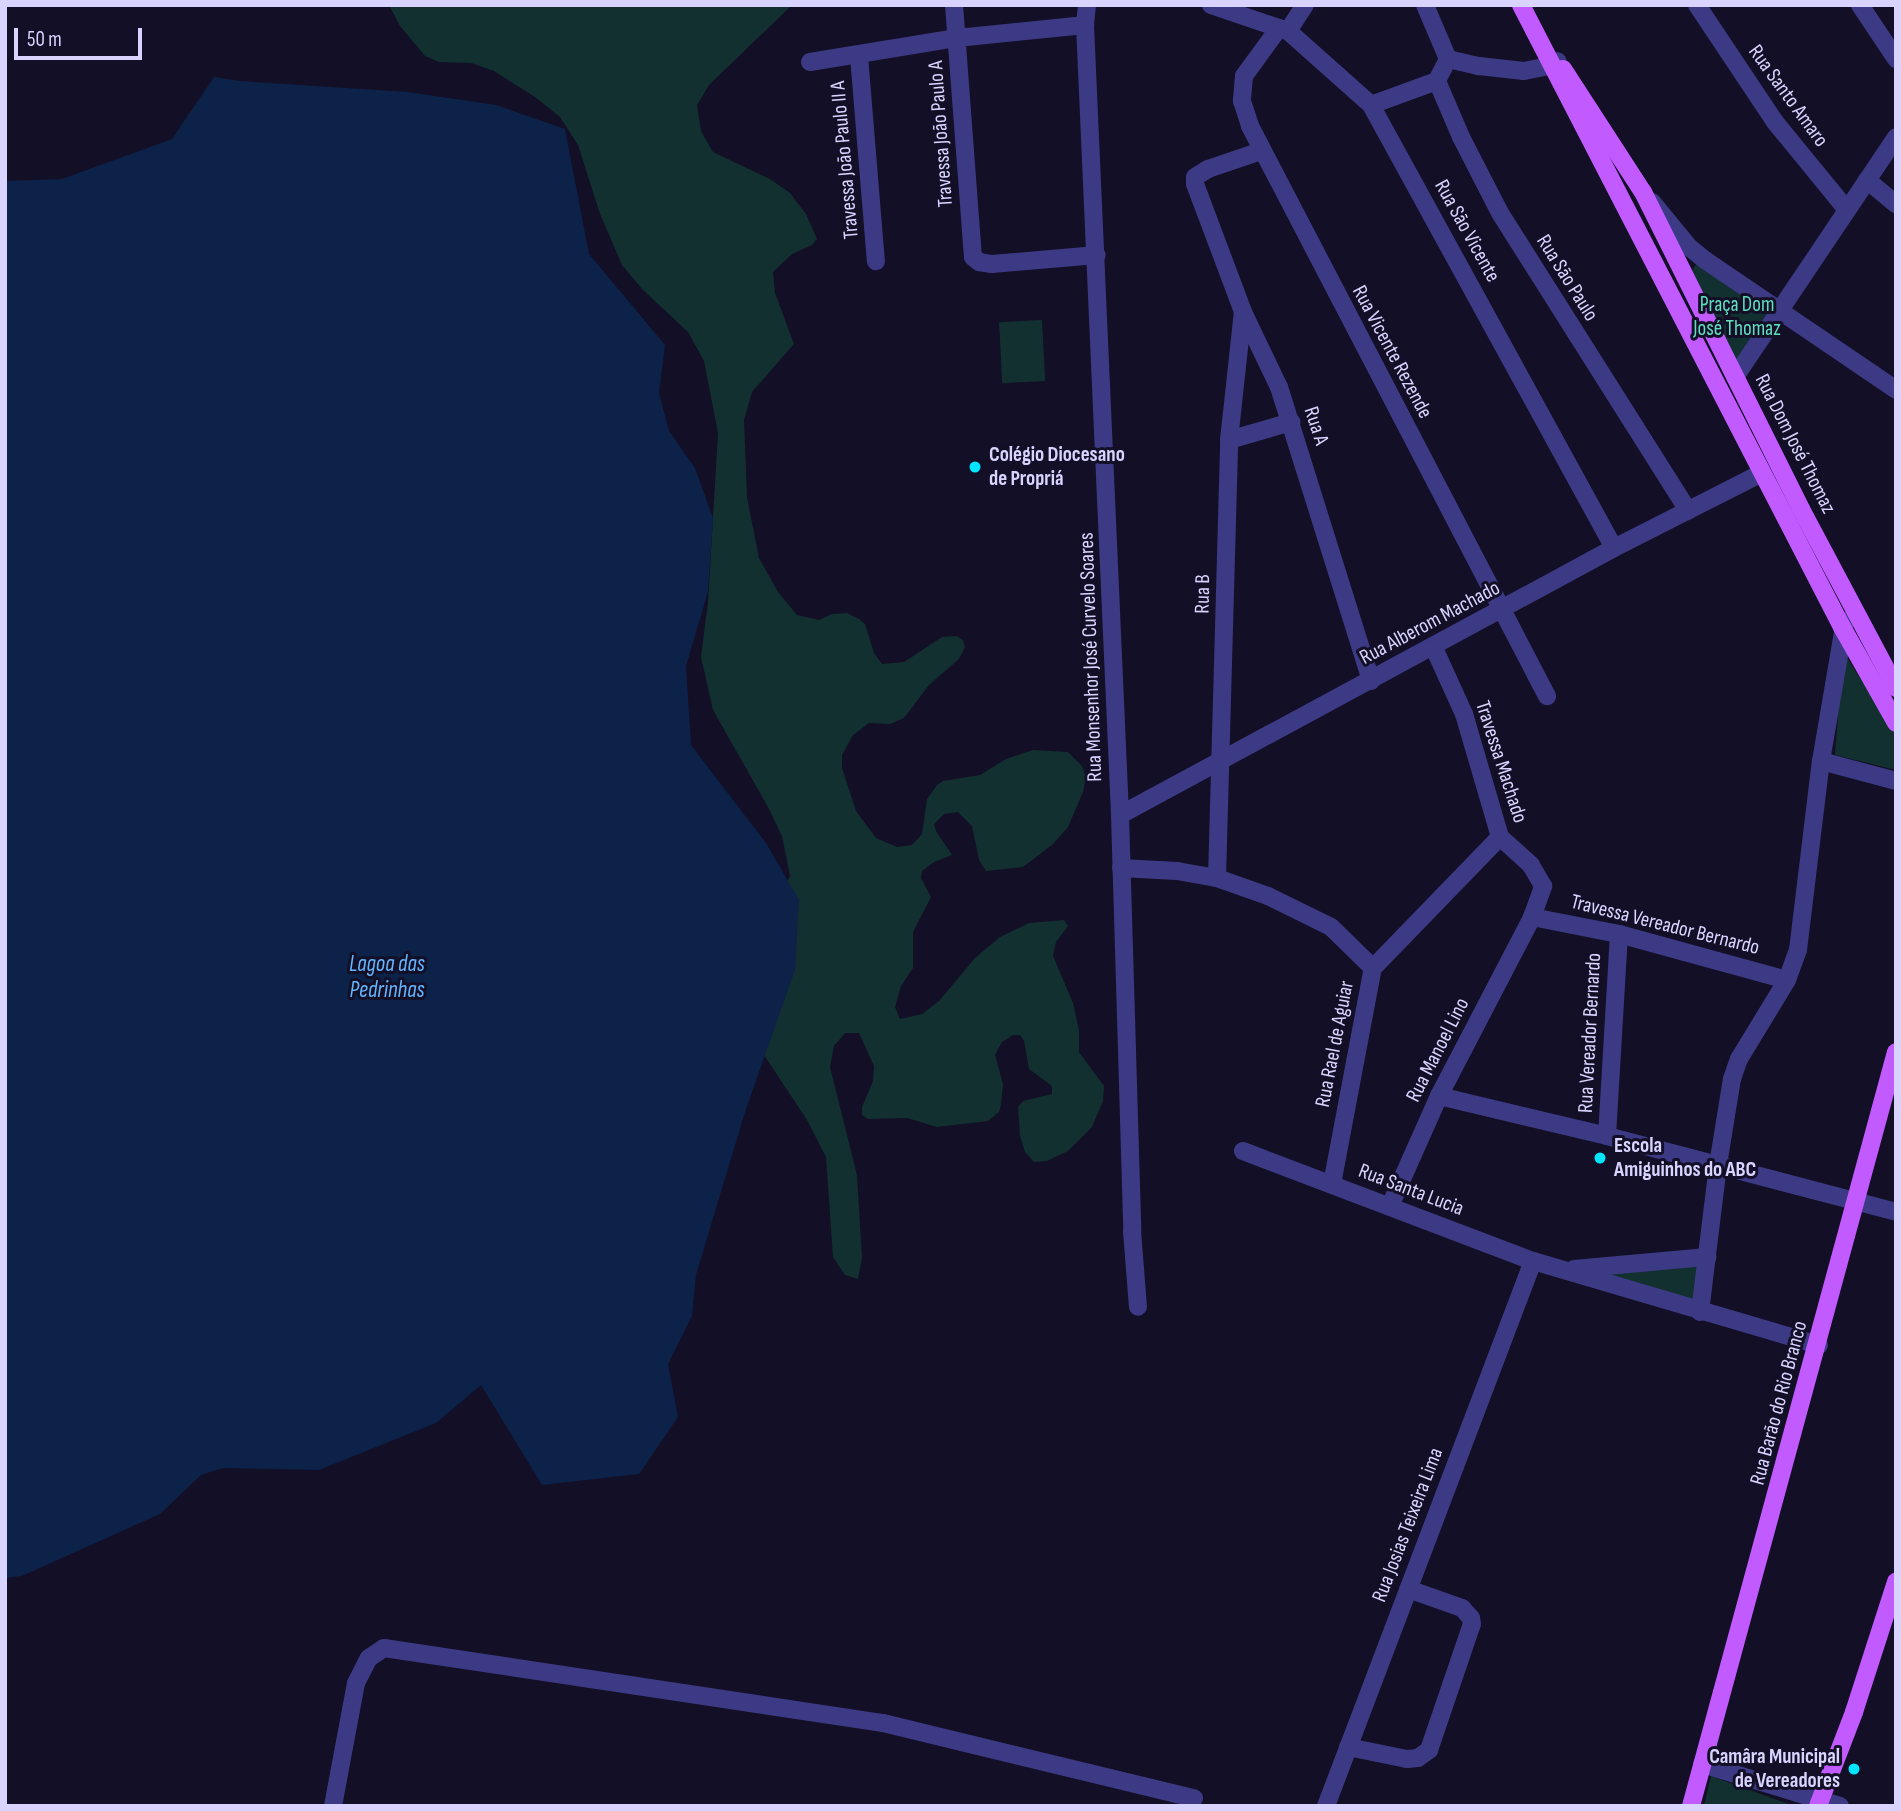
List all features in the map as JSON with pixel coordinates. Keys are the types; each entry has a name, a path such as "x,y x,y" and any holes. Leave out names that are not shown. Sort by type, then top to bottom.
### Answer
{"main road":[{"path":"1524,12 1554,64 1661,273 1678,264"},
{"path":"1554,64 1643,192"},
{"name":"Rua Dom José Thomaz","path":"1643,192 1735,377 1896,688"},
{"name":"Rua Dom José Thomaz","path":"1661,273 1842,627 1896,723"},
{"name":"Rua Barão do Rio Branco","path":"1691,1806 1819,1345 1896,1052"},
{"path":"1819,1802 1854,1712 1896,1582"}],"street":[{"name":"Travessa João Paulo A","path":"954,5 971,249 975,260 992,264 1097,256"},
{"name":"Rua Monsenhor José Curvelo Soares","path":"1087,5 1085,24 1120,815 1132,1231 1138,1307"},
{"name":"Rua São Vicente","path":"1211,5 1284,30 1371,105 1614,548"},
{"name":"Rua Vicente Rezende","path":"1305,5 1244,76 1242,100 1261,151 1547,695"},
{"path":"1371,105 1437,81 1448,59 1425,5"},
{"name":"Rua Santo Amaro","path":"1697,5 1775,122 1847,210"},
{"path":"1860,5 1896,60"},
{"path":"810,62 957,38 1085,24"},
{"name":"Travessa João Paulo II A","path":"859,56 876,261"},
{"path":"1448,59 1524,71 1554,64"},
{"name":"Rua São Paulo","path":"1437,81 1461,137 1500,213 1688,510"},
{"path":"1735,377 1896,137"},
{"name":"Rua A","path":"1261,151 1200,173 1195,184 1243,312 1270,364 1291,422 1371,681"},
{"path":"1867,180 1896,205"},
{"path":"1643,192 1689,247 1719,271 1896,390"},
{"name":"Rua B","path":"1217,878 1229,440 1243,312"},
{"path":"1229,440 1291,422"},
{"name":"Rua Alberom Machado","path":"1120,815 1434,648 1614,548 1762,472"},
{"path":"1700,1312 1718,1165 1735,1069 1787,980 1803,921 1821,761 1842,627 1852,604"},
{"name":"Travessa Machado","path":"1434,648 1464,714 1500,837 1531,865 1542,881 1542,892 1532,917"},
{"path":"1821,761 1896,781"},
{"name":"Rua Rael de Aguiar","path":"1332,1184 1373,968 1500,837"},
{"path":"1121,868 1177,871 1217,878 1309,914 1352,945 1373,968"},
{"name":"Travessa Vereador Bernardo","path":"1532,917 1619,934 1787,980"},
{"name":"Rua Manoel Lino","path":"1390,1206 1439,1096 1532,917"},
{"name":"Rua Vereador Bernardo","path":"1607,1136 1619,934"},
{"path":"1439,1096 1607,1136 1896,1212"},
{"name":"Rua Santa Lucia","path":"1243,1151 1533,1261 1819,1345"},
{"path":"1563,1270 1707,1257"},
{"name":"Rua Josias Teixeira Lima","path":"1326,1806 1533,1261"},
{"path":"1348,1747 1407,1759 1424,1755 1429,1750 1472,1625 1468,1613 1408,1589"},
{"path":"333,1806 356,1683 369,1658 384,1648 883,1723 1194,1798"},
{"path":"1702,1764 1819,1802 1840,1806"}],"green space":[{"path":"389,5 792,5 709,85 697,105 701,131 713,152 770,179 790,193 806,214 817,239 812,245 792,254 773,272 775,293 794,344 752,392 744,420 747,497 759,558 778,592 797,615 819,620 832,614 847,613 865,624 874,653 882,664 904,662 942,637 957,636 963,640 965,647 959,659 929,685 904,718 890,724 869,723 853,735 842,755 842,768 856,811 876,838 897,847 912,845 922,834 927,799 943,781 980,775 1006,759 1033,750 1068,752 1082,766 1086,777 1083,792 1068,827 1053,844 1023,867 986,871 979,860 972,826 958,812 944,814 934,824 952,855 934,862 922,871 921,878 931,897 913,932 913,968 901,986 895,1007 900,1019 922,1014 939,1001 975,958 1000,937 1029,923 1064,920 1068,926 1056,942 1053,956 1073,1003 1079,1030 1079,1052 1104,1086 1103,1101 1092,1127 1068,1151 1047,1161 1034,1162 1025,1152 1020,1136 1018,1107 1023,1101 1052,1094 1052,1086 1029,1069 1024,1041 1020,1035 1013,1035 1002,1042 995,1055 1003,1084 1001,1105 999,1112 988,1121 937,1127 907,1118 868,1119 862,1115 862,1107 873,1081 874,1066 859,1033 845,1033 834,1046 830,1067 857,1175 862,1258 858,1279 845,1275 833,1257 826,1157 807,1120 762,1052 783,889 790,876 782,836 713,710 701,657 708,602 718,433 704,361 688,332 642,289 622,265 600,214 578,145 560,117 535,97 494,71 471,63 439,62 425,56 400,26"},
{"name":"Praça Dom José Thomaz","path":"1697,263 1768,311 1735,362 1691,272"},
{"path":"1042,320 1045,381 1002,383 999,322"},
{"path":"1843,652 1896,733 1896,770 1835,755"},
{"path":"1698,1265 1694,1302 1593,1274"},
{"path":"1711,1776 1794,1806 1704,1806"}],"water":[{"name":"Lagoa das Pedrinhas","path":"214,77 408,92 496,105 565,129 589,254 665,345 659,393 669,431 695,468 713,518 708,592 686,666 691,745 766,843 799,900 795,970 745,1112 696,1275 692,1316 668,1364 678,1417 639,1474 542,1485 481,1385 436,1423 319,1470 223,1468 201,1475 160,1514 22,1576 5,1578 5,181 62,179 172,139"}],"place":[{"name":"Colégio Diocesano de Propriá","path":"975,467"},
{"name":"Escola Amiguinhos do ABC","path":"1600,1158"},
{"name":"Camâra Municipal de Vereadores","path":"1854,1769"}]}
